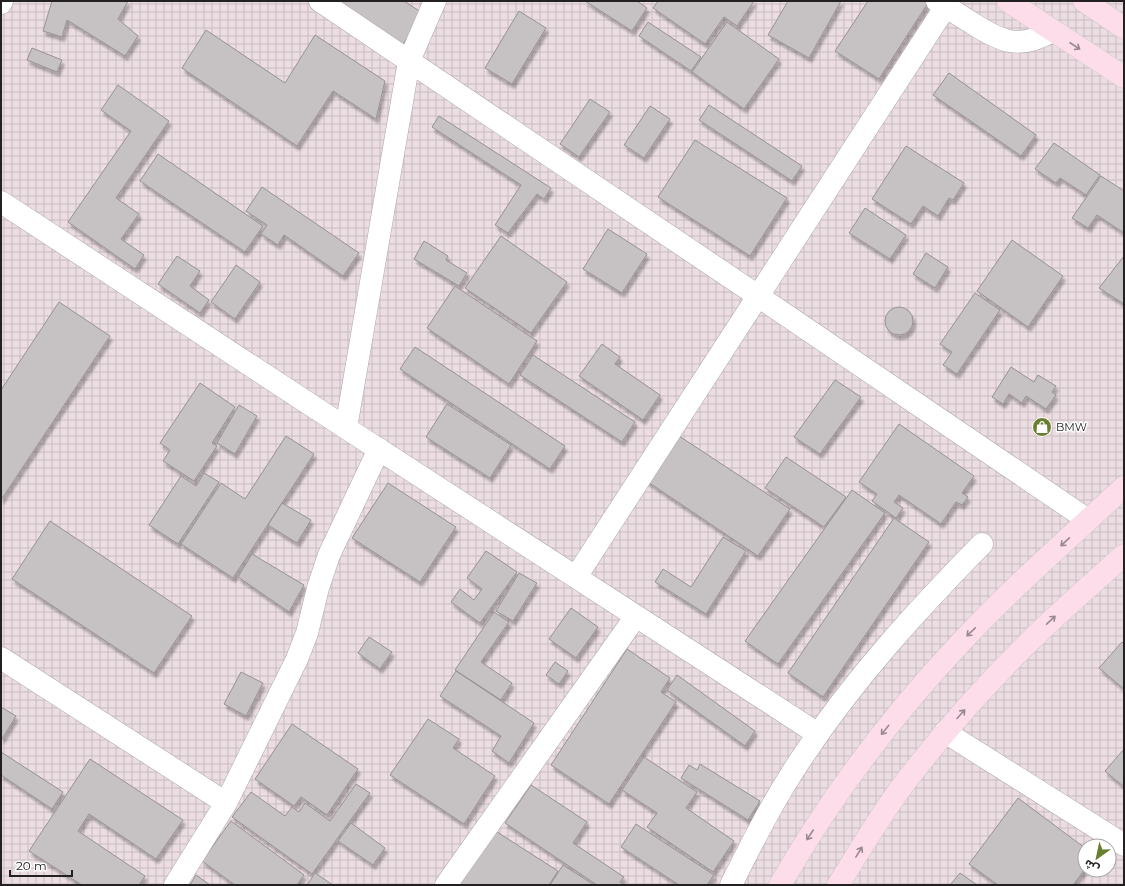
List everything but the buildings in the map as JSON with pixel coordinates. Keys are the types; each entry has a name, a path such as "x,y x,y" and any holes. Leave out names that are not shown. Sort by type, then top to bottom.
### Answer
{"main road":[{"path":"1008,1 1124,77"},
{"path":"1084,1 1124,28"},
{"path":"780,885 834,798 875,742 919,689 965,638 1124,487"},
{"path":"838,885 906,782 945,732 986,686 1028,643 1072,601 1124,555"}],"street":[{"path":"320,1 1088,520"},
{"path":"346,428 409,60 436,1"},
{"path":"576,577 758,296 942,4 987,33 1008,41 1020,42 1031,40 1052,30"},
{"path":"1,202 379,450 818,734"},
{"path":"175,885 226,803 302,646 309,626 323,571 336,539 379,450"},
{"path":"731,885 776,800 818,734 886,647 949,577 982,544"},
{"path":"446,885 636,616"},
{"path":"1,658 226,803"},
{"path":"945,732 1124,845"}],"shaded area":[{"path":"1,1 1124,1 1124,885 1,885"}],"place":[{"name":"BMW","path":"1042,427"}]}
